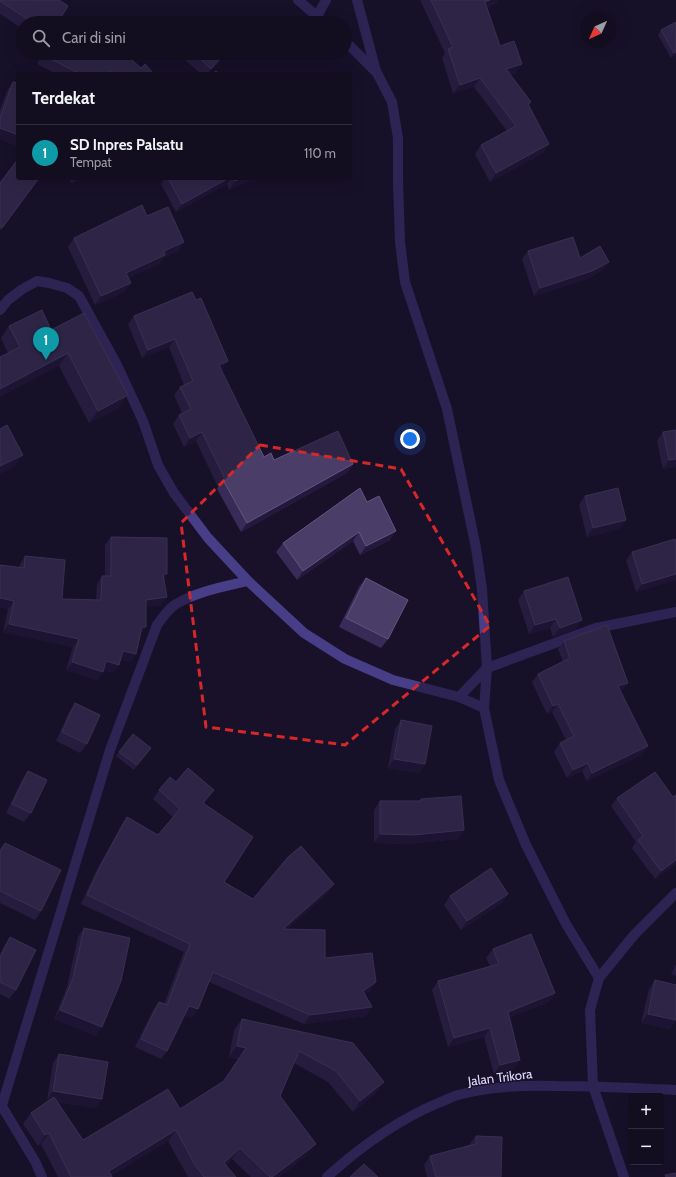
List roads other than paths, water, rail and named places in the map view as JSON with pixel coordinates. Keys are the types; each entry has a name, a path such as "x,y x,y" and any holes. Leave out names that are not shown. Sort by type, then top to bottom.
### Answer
{"street":[{"path":"298,0 317,16 326,0"},
{"path":"357,0 377,73 392,102 398,138 400,242 405,282 447,409 476,548 482,589 487,668 484,708 499,780 526,845 566,924 599,978"},
{"path":"352,48 377,73"},
{"path":"0,310 8,300 21,290 38,281 49,282 67,288 79,296 116,365 144,422 158,465 174,492 208,538 248,581 304,633 345,659 393,680 459,697 484,708"},
{"path":"42,1177 36,1163 1,1104 110,750 157,625 164,615 175,605 204,591 248,581"},
{"path":"459,697 487,668 596,628 676,612"},
{"path":"624,1177 593,1086 590,1010 599,978 634,935 676,893"},
{"name":"Jalan Trikora","path":"327,1177 343,1162 379,1135 417,1112 457,1095 494,1088 533,1085 676,1090"}],"place":[{"name":"SD Inpres Palsatu","path":"46,360"}]}
